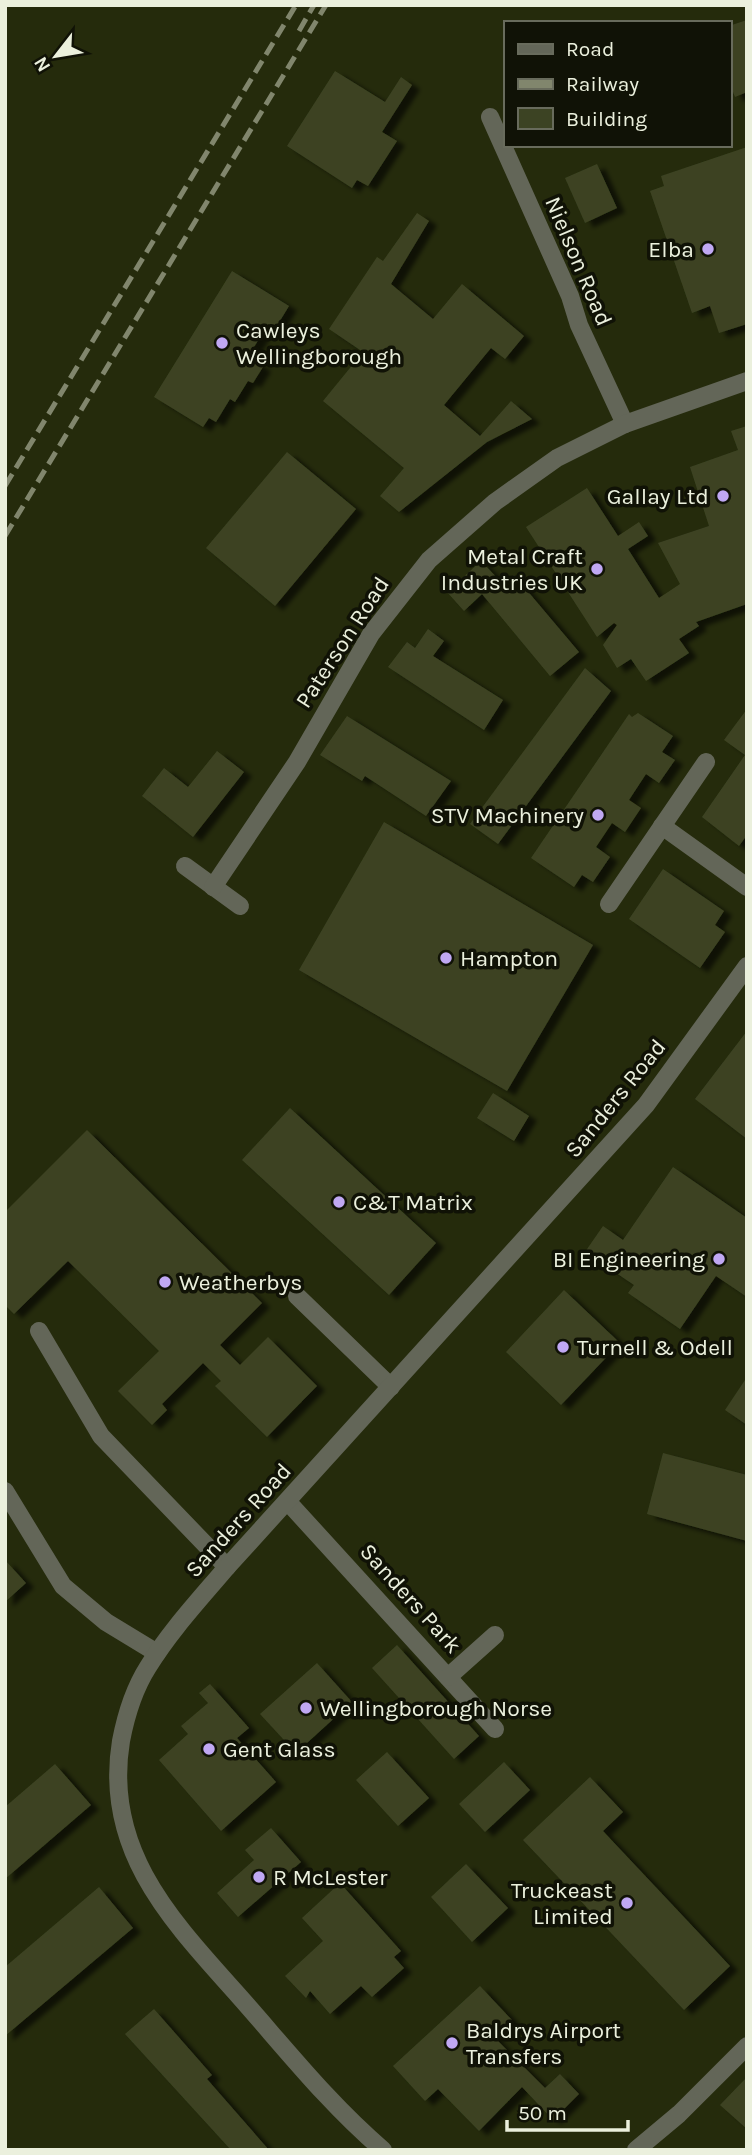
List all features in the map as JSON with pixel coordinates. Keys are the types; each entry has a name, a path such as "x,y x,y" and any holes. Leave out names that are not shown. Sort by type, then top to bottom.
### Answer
{"street":[{"name":"Nielson Road","path":"490,117 625,424"},
{"name":"Paterson Road","path":"213,887 297,762 371,634 429,560 521,483 568,452 625,424 747,381"},
{"path":"609,904 706,762"},
{"path":"663,826 747,887"},
{"path":"185,866 240,906"},
{"name":"Sanders Road","path":"383,2150 331,2100 201,1953 154,1894 140,1868 119,1812 119,1756 128,1708 157,1653 227,1567 646,1105 747,965"},
{"path":"297,1296 391,1387"},
{"path":"39,1331 101,1436 227,1567"},
{"path":"5,1491 63,1586 106,1622 157,1653"},
{"name":"Sanders Park","path":"288,1502 495,1729"},
{"path":"448,1677 495,1635"},
{"path":"636,2150 660,2132 747,2046"}],"building":[{"path":"747,20 747,92 735,97 731,87 731,25"},
{"path":"335,71 385,102 401,77 412,85 382,132 397,141 368,186 357,180 352,188 287,146"},
{"name":"Elba","path":"747,147 747,324 719,333 710,306 692,313 650,191 664,186 661,176"},
{"path":"597,164 617,208 585,223 565,178"},
{"path":"417,213 429,221 391,284 433,319 462,284 524,336 505,359 491,348 444,405 480,436 511,401 532,419 487,442 399,512 380,496 404,468 323,401 363,352 329,329 377,257 383,261"},
{"name":"Cawleys Wellingborough","path":"232,271 289,306 275,329 268,324 248,357 263,367 253,383 248,381 235,402 230,399 216,422 209,418 203,427 154,397"},
{"path":"747,426 747,604 696,622 699,626 679,639 689,653 646,681 631,659 617,668 603,645 617,625 614,623 597,637 526,527 587,488 618,536 639,522 648,536 628,549 659,598 680,584 658,543 709,526 690,467 738,450 731,431"},
{"path":"287,452 356,509 275,606 206,548"},
{"path":"481,561 503,584 514,575 579,652 550,676 482,594 464,611 447,592"},
{"path":"428,629 444,641 433,656 503,700 484,730 388,667 407,642 415,648"},
{"path":"585,668 611,691 498,844 470,824"},
{"path":"747,709 747,835 739,846 702,817 745,755 724,740"},
{"name":"STV Machinery","path":"638,713 673,736 662,752 675,760 659,783 646,774 629,800 641,808 625,832 612,823 596,847 610,857 593,882 582,875 574,887 531,858 629,714 632,717"},
{"path":"347,716 451,781 426,816 365,776 362,781 320,755"},
{"path":"217,751 244,772 193,837 142,796 164,768 188,787"},
{"name":"Hampton","path":"384,822 593,945 507,1091 299,970"},
{"path":"663,869 724,911 715,925 725,932 700,968 629,919"},
{"path":"747,1031 747,1139 695,1099"},
{"path":"493,1093 529,1116 514,1141 477,1118"},
{"name":"C&T Matrix","path":"290,1108 436,1243 389,1295 242,1160"},
{"name":"Weatherbys","path":"87,1130 262,1303 220,1345 240,1365 268,1337 317,1386 267,1437 215,1386 221,1381 203,1363 162,1404 167,1410 152,1425 118,1391 159,1351 68,1261 14,1314 5,1305 5,1212"},
{"path":"673,1167 747,1218 747,1297 716,1276 680,1329 628,1293 634,1285 585,1252 603,1226 623,1240"},
{"name":"Turnell & Odell","path":"564,1290 620,1343 561,1405 506,1352"},
{"path":"747,1377 747,1425 725,1410"},
{"path":"663,1453 747,1475 747,1541 647,1514"},
{"path":"5,1560 26,1583 5,1602"},
{"path":"397,1645 479,1736 454,1759 372,1668"},
{"name":"Wellingborough Norse","path":"317,1663 352,1702 296,1753 260,1714"},
{"name":"Gent Glass","path":"210,1684 249,1728 237,1738 276,1782 221,1831 159,1760 188,1734 181,1726 208,1703 199,1693"},
{"path":"387,1752 429,1798 398,1826 356,1780"},
{"path":"504,1762 530,1790 485,1832 459,1804"},
{"path":"55,1764 91,1805 5,1879 5,1807"},
{"name":"Truckeast Limited","path":"590,1777 623,1812 603,1831 730,1966 684,2010 523,1840"},
{"name":"R McLester","path":"271,1828 301,1862 238,1917 217,1893 254,1860 245,1850"},
{"path":"466,1864 508,1908 472,1942 431,1897"},
{"path":"340,1883 401,1951 394,1957 404,1968 372,1997 361,1986 330,2014 310,1991 306,1998 285,1976 323,1941 302,1918"},
{"path":"99,1887 133,1928 5,2036 5,1967"},
{"path":"480,1986 512,2020 494,2037 545,2088 560,2074 579,2094 553,2120 522,2087 479,2131 438,2089 425,2101 393,2066"},
{"path":"154,2009 212,2075 207,2079 269,2150 231,2150 125,2034"},
{"path":"747,2077 747,2129 720,2105"}],"railway":[{"path":"5,486 296,5"},
{"path":"299,31 314,5"},
{"path":"5,536 326,5"}],"place":[{"name":"Elba","path":"708,249"},
{"name":"Cawleys Wellingborough","path":"222,343"},
{"name":"Gallay Ltd","path":"723,496"},
{"name":"Metal Craft Industries UK","path":"597,569"},
{"name":"STV Machinery","path":"598,815"},
{"name":"Hampton","path":"446,958"},
{"name":"C&T Matrix","path":"339,1202"},
{"name":"BI Engineering","path":"719,1259"},
{"name":"Weatherbys","path":"165,1282"},
{"name":"Turnell & Odell","path":"563,1347"},
{"name":"Wellingborough Norse","path":"306,1708"},
{"name":"Gent Glass","path":"209,1749"},
{"name":"R McLester","path":"259,1877"},
{"name":"Truckeast Limited","path":"627,1903"},
{"name":"Baldrys Airport Transfers","path":"452,2043"}]}
